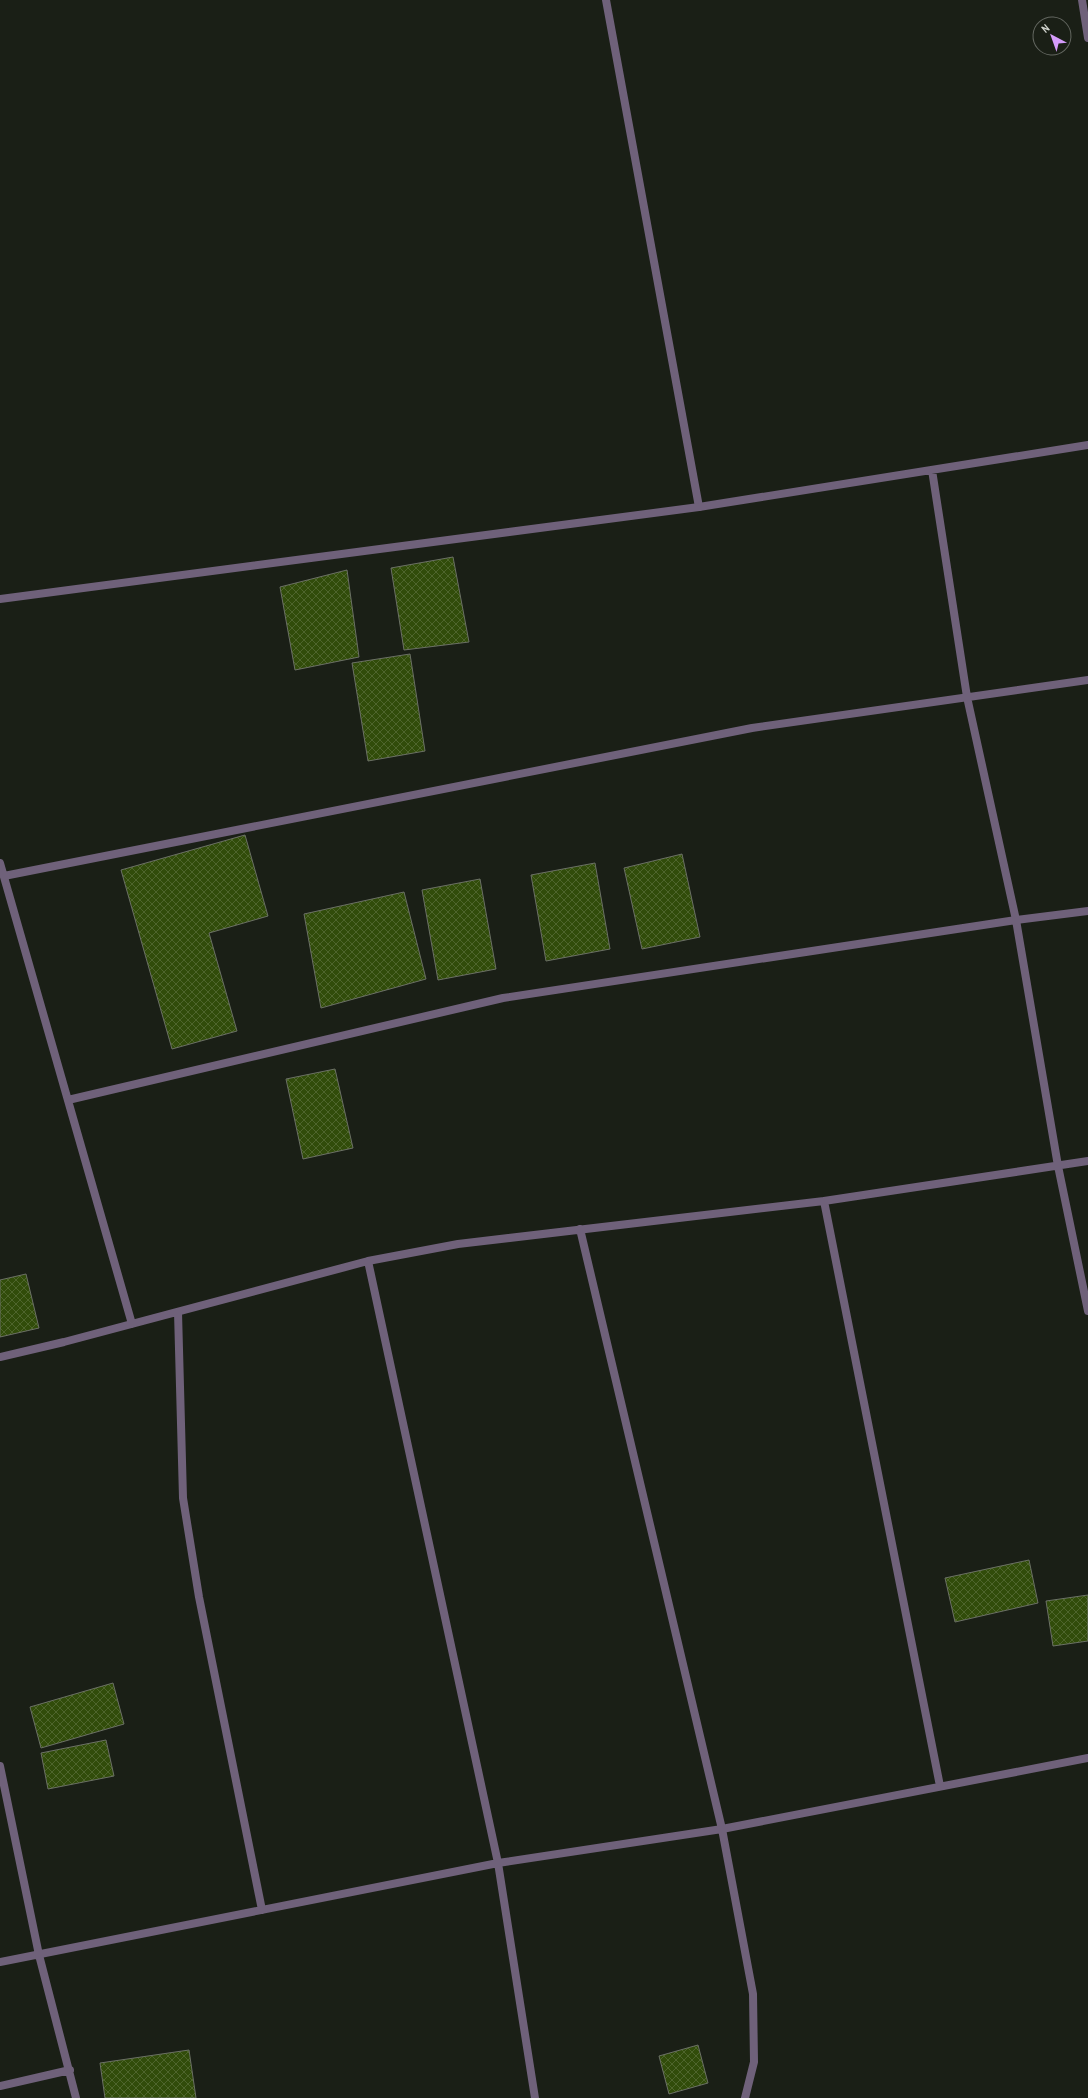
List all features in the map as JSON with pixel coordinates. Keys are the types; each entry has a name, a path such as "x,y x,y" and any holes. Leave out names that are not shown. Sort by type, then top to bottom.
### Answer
{"street":[{"path":"606,0 699,508"},
{"path":"1082,0 1088,38"},
{"path":"0,599 699,508 1088,445"},
{"path":"932,470 966,698 1016,920 1058,1166 1088,1311"},
{"path":"4,876 752,728 1088,680"},
{"path":"0,863 132,1324"},
{"path":"68,1100 503,998 1016,920 1088,911"},
{"path":"0,1357 178,1312 368,1261 458,1244 824,1201 1088,1161"},
{"path":"824,1201 940,1786"},
{"path":"580,1230 722,1828 753,1994 754,2062 745,2098"},
{"path":"368,1261 498,1863 536,2098"},
{"path":"178,1312 183,1498 199,1597 262,1910"},
{"path":"0,1962 498,1863 722,1828 1088,1758"},
{"path":"0,1766 40,1954 76,2098"},
{"path":"0,2086 70,2070"}],"building":[{"path":"453,557 469,642 404,650 391,568"},
{"path":"347,570 359,657 295,670 280,587"},
{"path":"410,654 425,751 368,761 352,663"},
{"path":"245,835 268,916 209,933 237,1031 172,1049 121,870"},
{"path":"682,854 700,937 642,949 624,868"},
{"path":"595,863 610,949 546,961 531,875"},
{"path":"480,879 496,969 438,980 422,890"},
{"path":"404,892 426,979 321,1008 304,914"},
{"path":"335,1069 353,1148 303,1159 286,1079"},
{"path":"26,1274 39,1328 0,1337 0,1280"},
{"path":"1029,1560 1038,1603 955,1622 945,1578"},
{"path":"1088,1595 1088,1641 1053,1646 1046,1601"},
{"path":"113,1683 124,1724 41,1748 30,1707"},
{"path":"106,1740 114,1776 48,1789 41,1753"},
{"path":"698,2045 708,2083 669,2094 659,2056"},
{"path":"189,2050 196,2098 105,2098 100,2063"}]}
